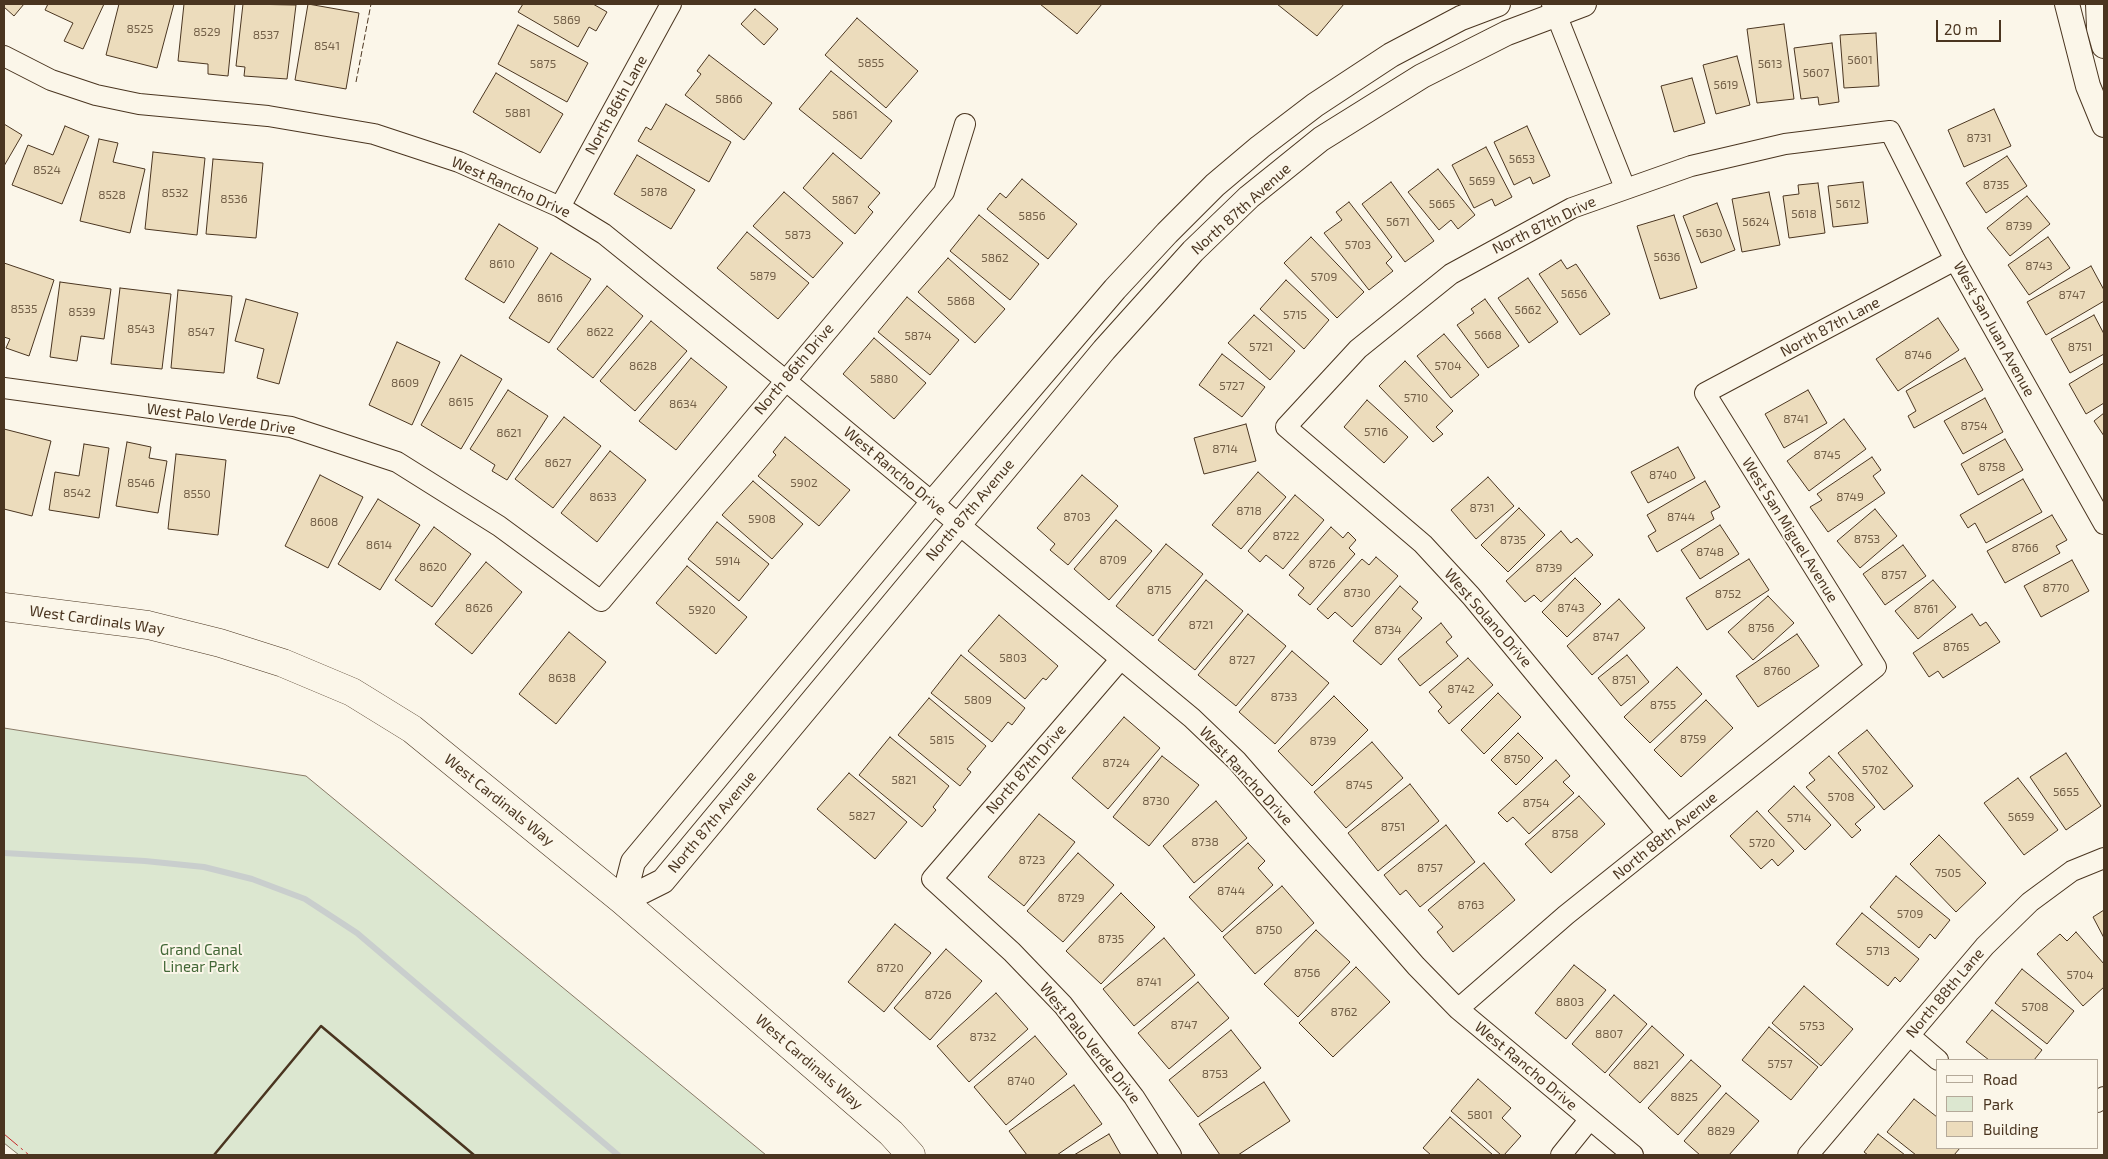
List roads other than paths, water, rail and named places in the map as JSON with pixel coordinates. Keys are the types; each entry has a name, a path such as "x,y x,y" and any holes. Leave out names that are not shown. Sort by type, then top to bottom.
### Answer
{"main road":[{"name":"West Cardinals Way","path":"4,608 148,624 220,642 283,663 352,692 412,729 622,900 891,1133 911,1155"}],"street":[{"name":"North 86th Lane","path":"560,207 671,4"},
{"path":"622,900 633,862 933,502 1115,289 1215,185 1260,147 1315,106 1392,55 1461,18 1498,4"},
{"name":"North 87th Avenue","path":"622,900 663,882 1104,350 1186,258 1249,197 1321,139 1422,76 1554,9 1584,4"},
{"path":"2067,4 2088,86 2104,125"},
{"path":"2098,4 2099,28 2104,46"},
{"path":"1554,9 1624,188"},
{"name":"West Rancho Drive","path":"4,56 51,80 96,95 139,104 268,116 374,134 459,162 560,207 604,234 785,380 1192,718 1237,761 1416,966 1458,1009 1633,1155"},
{"name":"North 86th Drive","path":"601,601 944,192 965,124"},
{"name":"North 87th Drive","path":"1286,427 1358,349 1451,274 1572,208 1624,188 1691,166 1785,144 1890,131"},
{"name":"West San Juan Avenue","path":"1890,131 1955,260 2104,524"},
{"name":"North 87th Lane","path":"1705,393 1955,260"},
{"name":"West Palo Verde Drive","path":"4,388 292,427 397,462 499,526 601,601"},
{"name":"West San Miguel Avenue","path":"1705,393 1876,667"},
{"name":"West Solano Drive","path":"1286,427 1423,544 1471,596 1668,833"},
{"name":"North 87th Drive","path":"932,879 1120,660"},
{"name":"North 88th Avenue","path":"1458,1009 1558,921 1876,667"},
{"name":"North 88th Lane","path":"1808,1155 1985,946 2030,902 2072,871 2104,858"},
{"name":"West Palo Verde Drive","path":"932,879 1012,952 1063,1005 1134,1097 1172,1155"},
{"path":"1910,1036 1937,1059"},
{"path":"1561,1155 1590,1120"}],"waterway":[{"path":"4,853 145,861 204,867 252,879 305,899 357,933 618,1155"}],"park label":[{"name":"Grand Canal Linear Park","path":"201,958"}]}
